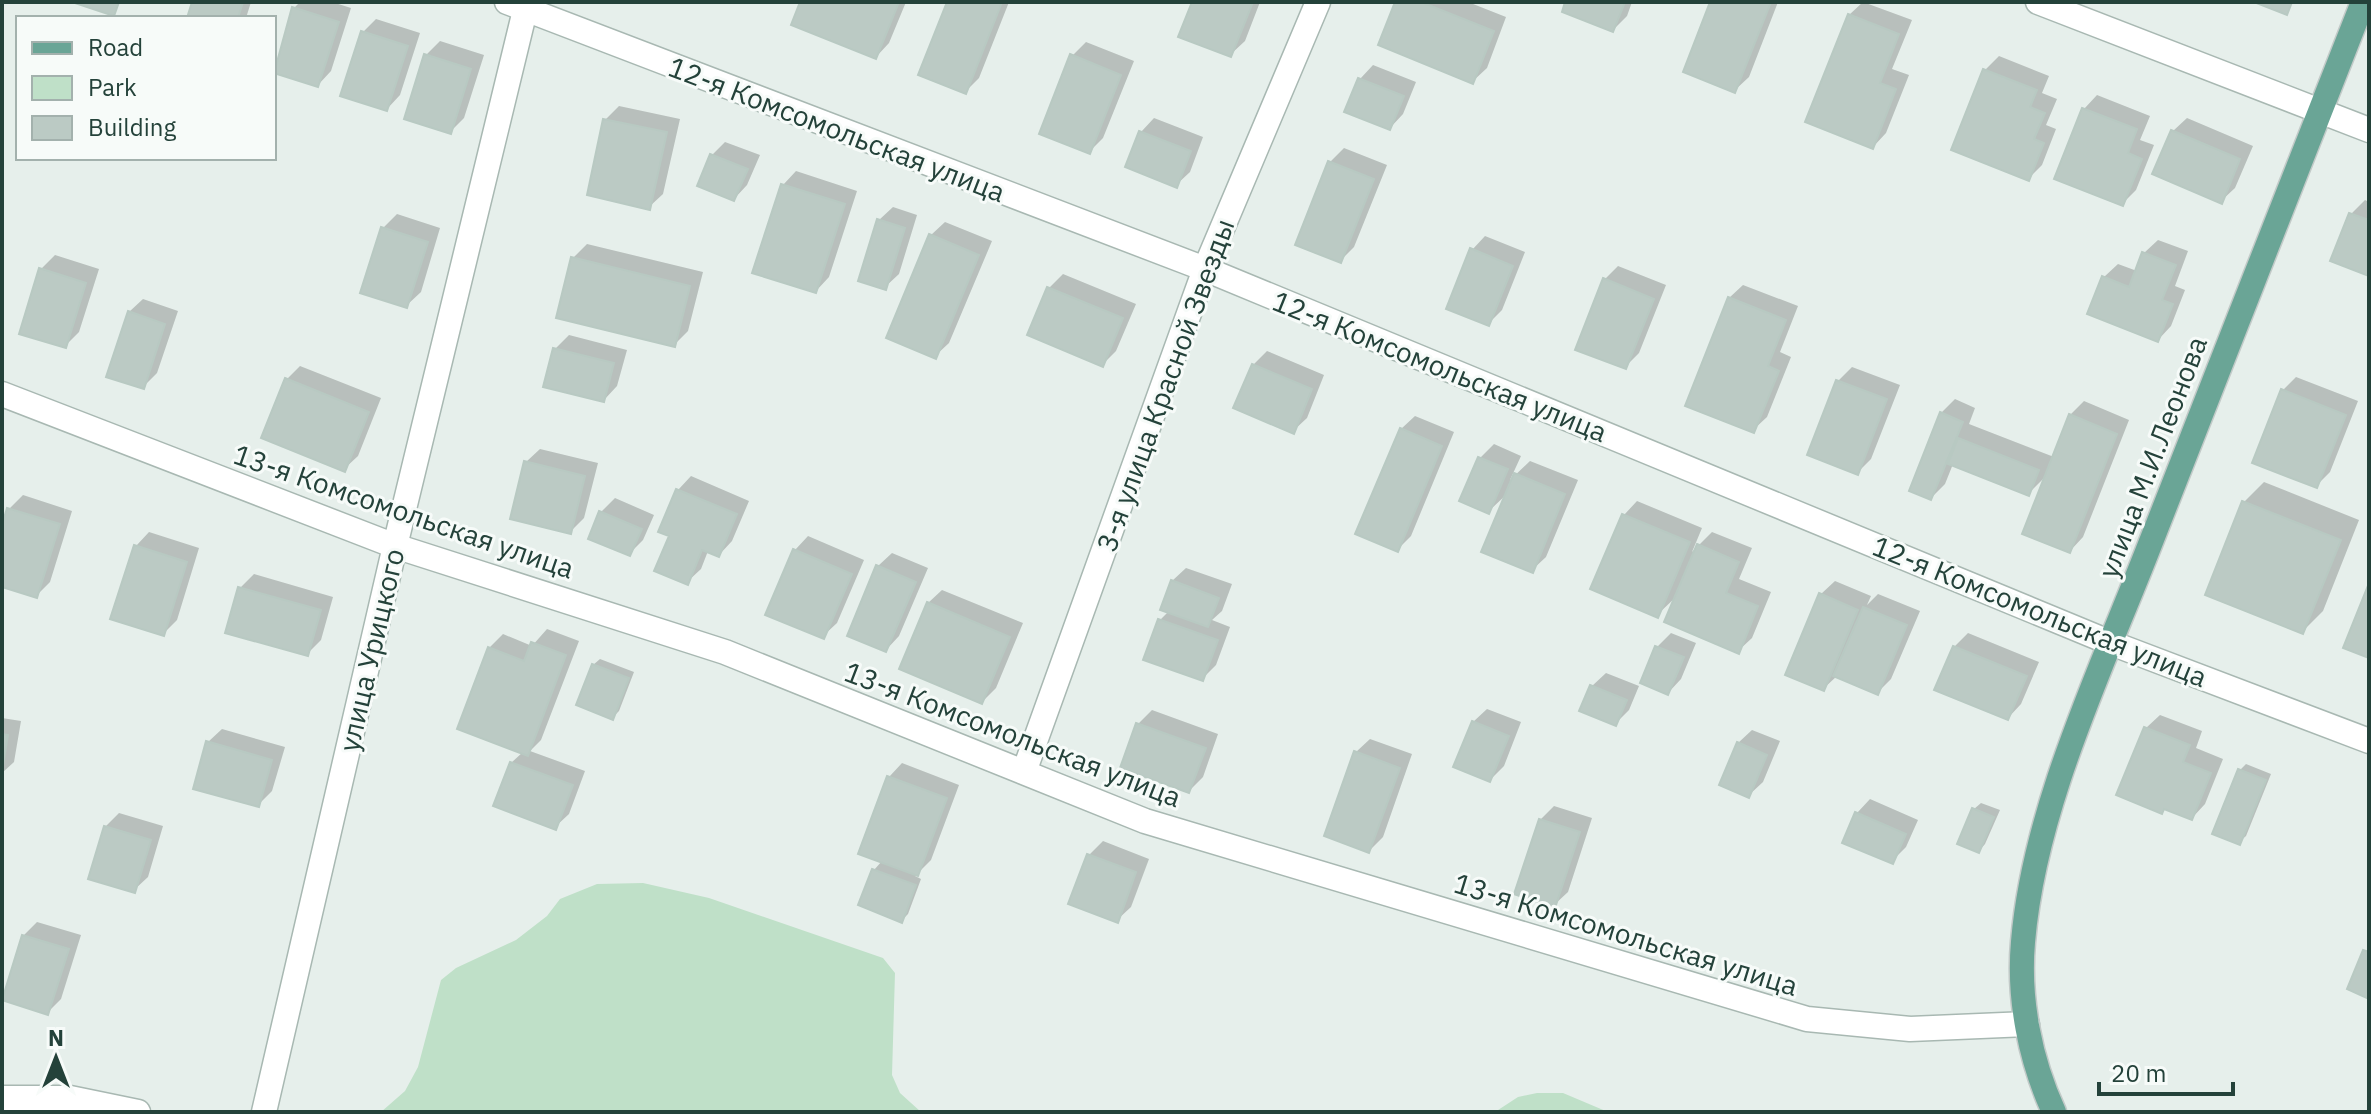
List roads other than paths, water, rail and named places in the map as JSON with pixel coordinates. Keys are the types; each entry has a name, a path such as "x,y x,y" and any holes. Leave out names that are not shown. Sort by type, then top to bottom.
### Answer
{"main road":[{"name":"улица М.И.Леонова","path":"2027,1024 2023,942 2035,866 2052,807 2111,643 2363,2"},
{"path":"2027,1024 2043,1087 2054,1112"}],"street":[{"name":"3-я улица Красной Звезды","path":"1024,772 1205,269 1318,2"},
{"path":"2038,2 2369,130"},
{"name":"12-я Комсомольская улица","path":"520,5 1205,269 2111,643 2369,741"},
{"name":"улица Урицкого","path":"264,1112 520,5"},
{"name":"13-я Комсомольская улица","path":"2,394 395,546 725,652 1145,821 1807,1019 1910,1029 2027,1024"},
{"path":"2,1098 70,1098 138,1112"}]}
